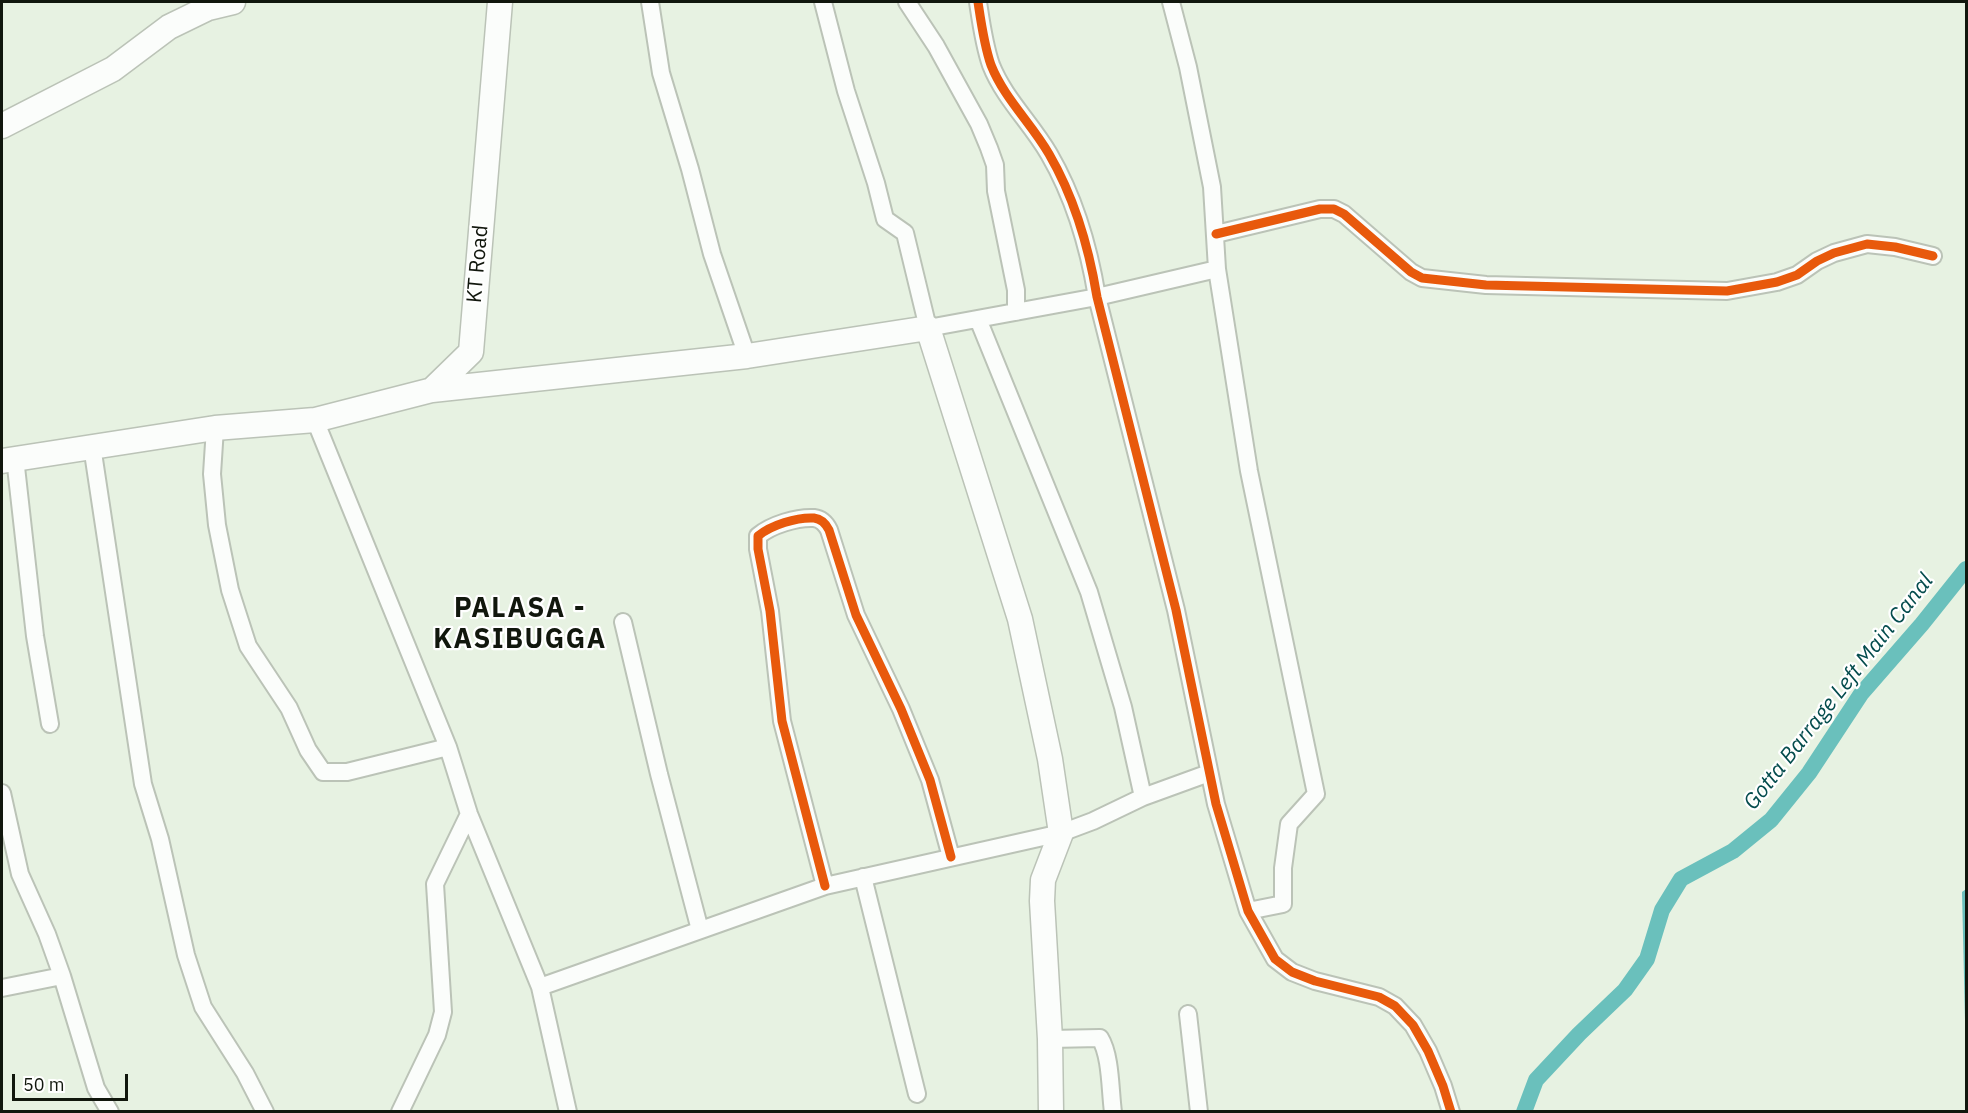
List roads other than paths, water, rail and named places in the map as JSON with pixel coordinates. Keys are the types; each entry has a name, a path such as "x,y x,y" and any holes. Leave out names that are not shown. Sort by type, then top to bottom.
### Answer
{"main road":[{"path":"2,126 113,69 169,27 208,8 233,2"},
{"name":"KT Road","path":"8,460 215,428 315,420 432,390 471,352 500,2"},
{"path":"432,390 747,356 928,328 1020,619 1050,759 1061,833 1043,880 1042,901 1050,1039 1051,1112"}],"street":[{"path":"650,2 661,73 690,168 712,254 747,356"},
{"path":"823,2 846,91 876,183 885,219 905,232 928,328 1097,297 1216,269"},
{"path":"908,2 936,46 979,124 995,165 996,191 1016,290 1016,312"},
{"path":"978,2 991,65 1063,180 1091,257 1097,297 1176,610 1216,804 1248,911 1275,959 1292,972 1315,981 1379,998 1395,1006 1413,1025 1428,1051 1451,1112"},
{"path":"1172,2 1188,67 1212,187 1216,269 1250,471 1316,794 1288,824 1283,868 1283,904 1248,911"},
{"path":"1216,234 1320,209 1334,209 1364,230 1411,272 1422,278 1486,285 1594,289 1727,291 1753,288 1797,275 1826,257 1867,244 1895,247 1933,256"},
{"path":"978,319 1089,592 1124,707 1143,797"},
{"path":"315,420 448,747 469,814 540,987 568,1112"},
{"path":"215,428 212,474 217,525 230,590 244,635 248,646 289,708 308,750 324,772 347,772 448,747"},
{"path":"92,446 143,784 160,839 186,955 203,1007 265,1112"},
{"path":"8,460 50,724"},
{"path":"825,886 782,721 770,611 758,549 758,536 765,530 794,521 816,518 825,523 829,530 856,615 901,709 930,780 951,857"},
{"path":"623,622 659,774 700,930"},
{"path":"540,987 825,886 1061,833 1093,821 1143,797 1209,773"},
{"path":"2,793 20,874 47,934 62,976 96,1088 110,1112"},
{"path":"400,1112 437,1035 443,1012 435,884 469,814"},
{"path":"863,877 917,1094"},
{"path":"2,988 62,976"},
{"path":"1188,1014 1199,1112"},
{"path":"1050,1039 1100,1038 1105,1045 1113,1112"}],"water":[{"path":"1966,889 1966,1063 1962,892"}],"waterway":[{"name":"Gotta Barrage Left Main Canal","path":"1524,1112 1536,1080 1625,990 1647,959 1662,910 1681,879 1733,851 1771,820 1809,773 1861,694 1966,569"}],"district":[{"name":"PALASA - KASIBUGGA","path":"520,624"}]}
